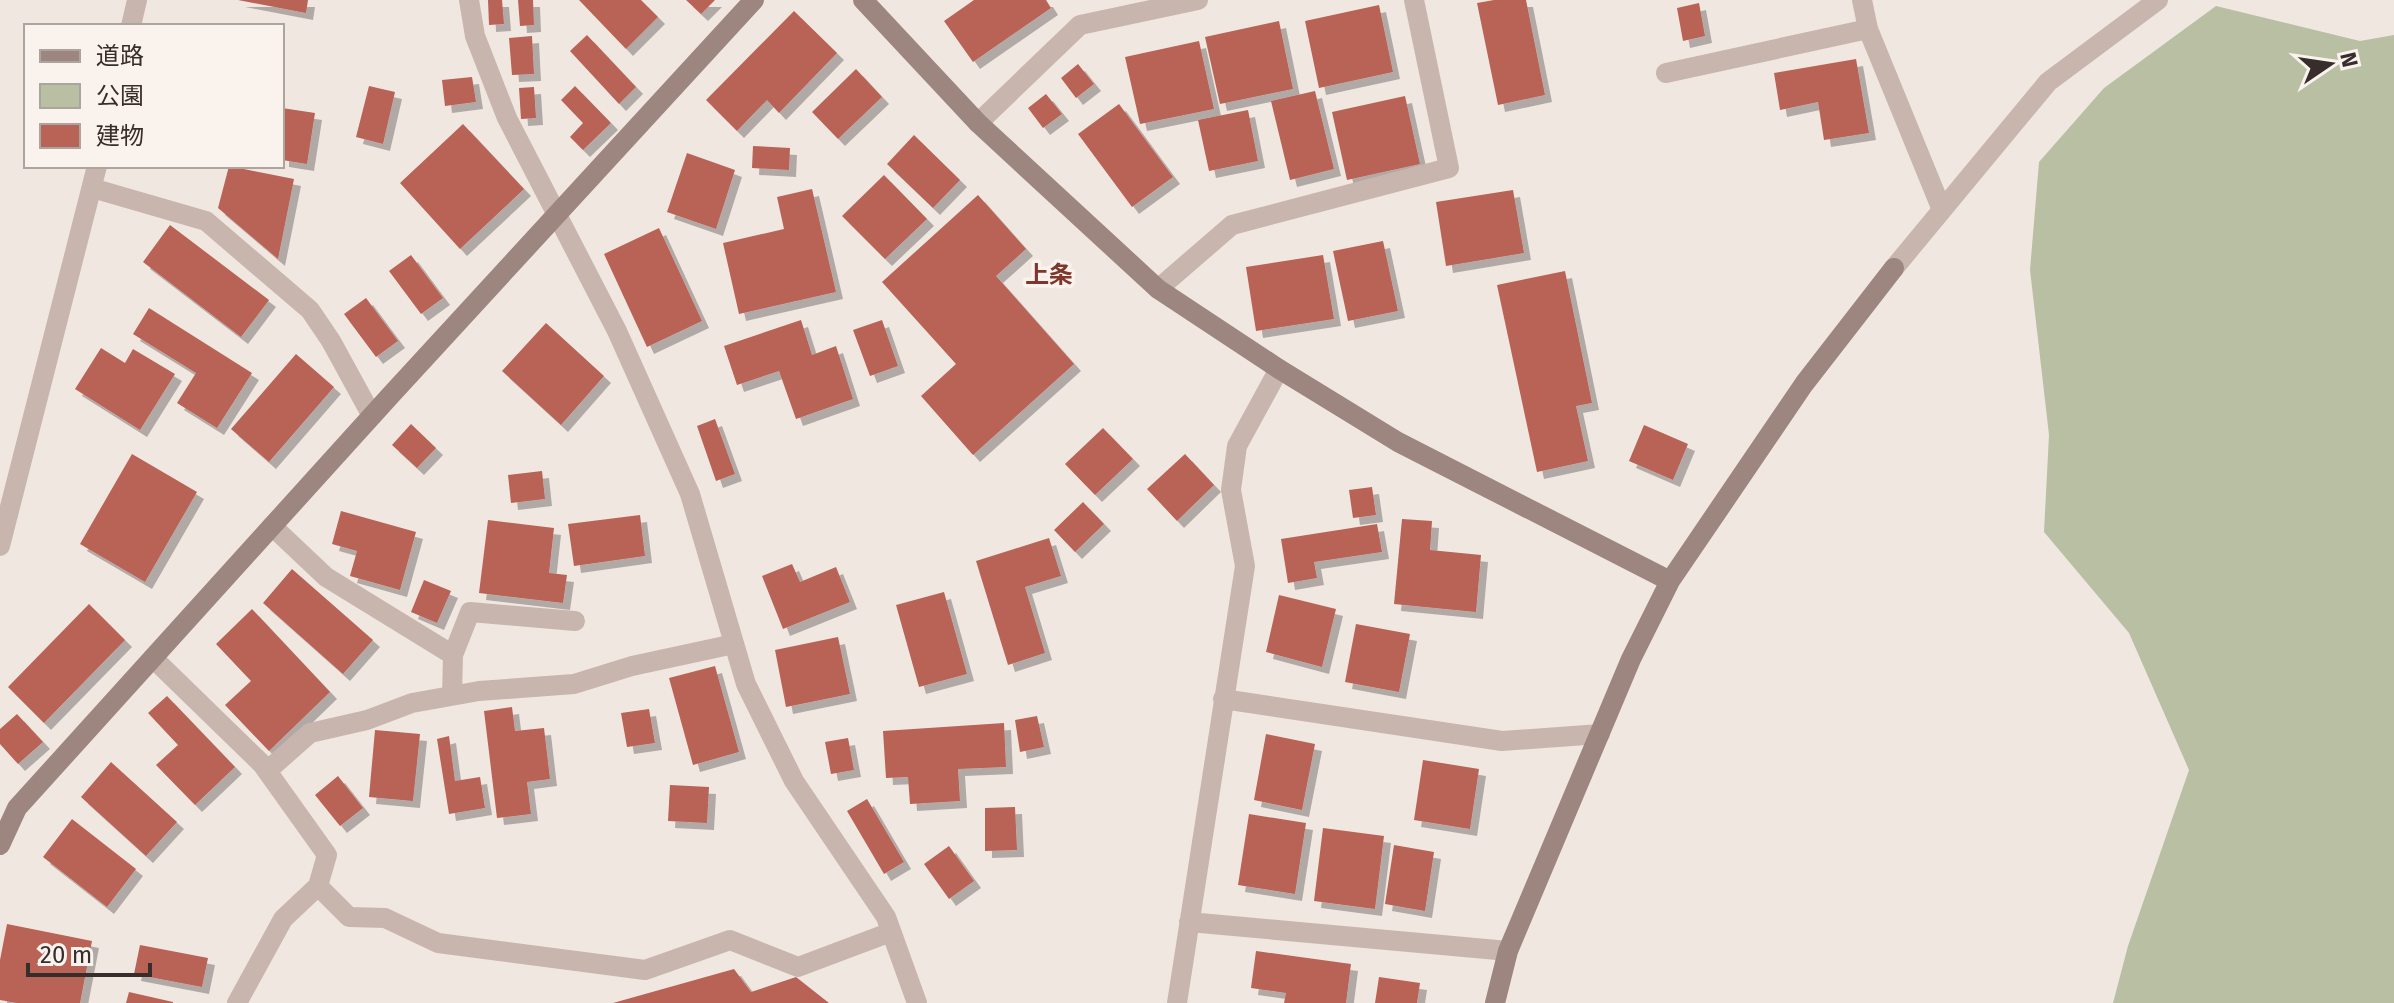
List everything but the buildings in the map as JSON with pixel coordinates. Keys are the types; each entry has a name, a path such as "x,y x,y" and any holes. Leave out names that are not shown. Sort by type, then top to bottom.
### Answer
{"street":[{"path":"131,24 137,0"},
{"path":"469,0 475,36 507,118 617,331 690,494 746,684 794,781 886,917 917,1003"},
{"path":"0,845 17,808 754,0"},
{"path":"863,0 978,123 1158,289 1279,369 1398,442 1670,581"},
{"path":"978,123 1080,25 1198,0"},
{"path":"1158,289 1232,225 1449,168 1414,0"},
{"path":"1862,0 1868,29 1942,210"},
{"path":"1495,1003 1508,951 1631,659 1670,581 1804,384 1894,268 2048,82 2158,0"},
{"path":"1666,73 1868,29"},
{"path":"0,546 97,168"},
{"path":"92,188 206,221 310,310 331,341 372,416"},
{"path":"1177,1003 1245,566 1231,490 1237,446 1279,369"},
{"path":"272,526 326,577 453,655"},
{"path":"452,695 453,655 470,612 575,621"},
{"path":"267,771 310,733 367,720 412,703 479,691 574,684 632,666 734,644"},
{"path":"153,658 267,771 327,855 318,886 283,919 237,1003"},
{"path":"1223,699 1502,741 1600,734"},
{"path":"318,886 349,917 385,918 438,943 645,970 730,940 798,967 891,932"},
{"path":"1189,922 1508,951"}],"green space":[{"path":"2216,6 2360,41 2394,35 2394,1003 2113,1003 2128,946 2189,770 2129,633 2044,532 2049,435 2030,270 2039,162 2104,88"}],"district":[{"name":"上条","path":"1049,275"}]}
